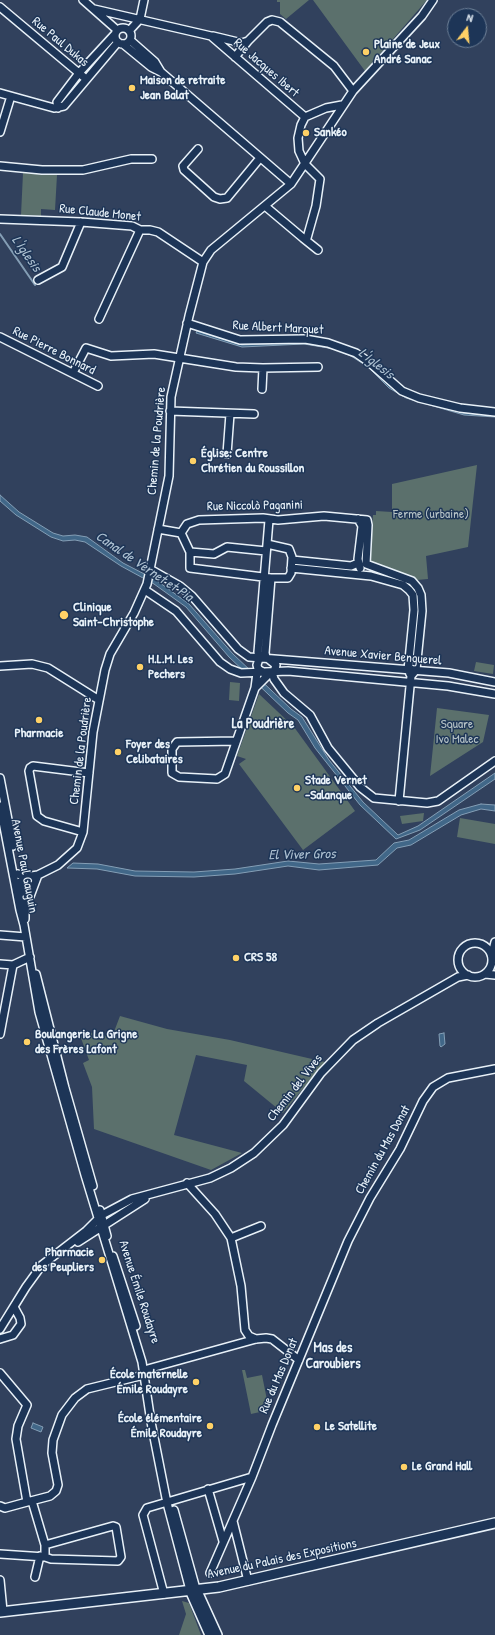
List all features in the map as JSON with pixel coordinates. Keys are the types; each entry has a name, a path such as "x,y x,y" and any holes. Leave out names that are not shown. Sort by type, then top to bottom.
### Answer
{"main road":[{"name":"Avenue du Palais des Expositions","path":"2,1612 164,1594 248,1581 495,1523"},
{"name":"Avenue Émile Roudayre","path":"193,1590 210,1635"},
{"name":"Avenue Émile Roudayre","path":"193,1590 217,1635"}],"street":[{"path":"83,0 116,32 120,43 151,67 161,72 291,184"},
{"path":"144,0 140,19 129,31 130,40 155,62 161,72"},
{"name":"Chemin de la Poudrière","path":"20,891 28,890 35,878 58,865 70,856 78,848 83,832 93,732 99,700 110,654 146,587 169,476 170,411 179,358 203,262 211,250 291,184 342,105 422,16 433,0"},
{"name":"Rue Jacques Ibert","path":"94,9 211,36 245,42"},
{"name":"Rue Paul Dukas","path":"1,10 86,79"},
{"path":"235,57 245,42 267,22 272,20 280,22 334,66 353,91"},
{"path":"58,108 57,102 79,73 116,32 123,28 129,31"},
{"name":"Rue Jacques Ibert","path":"211,36 305,117"},
{"path":"0,93 58,108 64,106 86,79 120,43 130,40"},
{"path":"0,132 11,96"},
{"path":"303,238 307,238 310,233 320,179 305,164 299,151 298,138 301,125 305,117 326,108 342,105"},
{"path":"198,149 183,166 184,170 214,197 220,199 227,198 260,158"},
{"path":"0,166 42,170 83,170 131,159 152,159"},
{"path":"265,206 318,250"},
{"name":"Rue Claude Monet","path":"0,217 9,219 132,226 140,230 158,232 203,262"},
{"path":"38,280 62,267 81,222"},
{"path":"99,319 140,230"},
{"name":"Rue Albert Marquet","path":"187,323 240,340 305,339 328,343 356,353 369,362 402,391 419,398 460,408 495,412"},
{"name":"Rue Pierre Bonnard","path":"0,337 98,386"},
{"path":"73,373 86,348 110,356 154,354 236,367 318,367"},
{"path":"262,389 263,368"},
{"path":"170,411 254,414"},
{"path":"227,454 230,414"},
{"name":"Rue Niccolò Paganini","path":"181,533 187,524 199,520 263,518 269,520 324,516 367,520 368,525 362,568"},
{"path":"269,520 263,577 258,652 259,659 257,665 258,669 267,673 274,679 284,693 310,715 328,748 360,787 374,798 427,803 438,802 495,760"},
{"path":"158,529 181,533 190,552 189,565 192,570 285,579 289,577 292,568 289,548 227,548 214,554 190,552"},
{"path":"292,560 351,566 403,576 412,581 418,588 422,602 412,675 399,801"},
{"path":"292,568 362,568 403,585 410,590 413,595 414,610 412,675"},
{"name":"Avenue Xavier Benguerel","path":"150,569 180,586 192,596 238,649 249,657 412,675 495,694"},
{"path":"236,741 177,742 172,749 172,773 179,777 220,778 225,774 255,688 267,673 276,665 269,659 265,652 271,578"},
{"name":"Avenue Xavier Benguerel","path":"146,587 176,611 220,662 230,669 241,673 288,671 412,675 449,674 495,682"},
{"path":"0,666 32,664 48,668 99,700"},
{"path":"255,688 267,673"},
{"path":"83,832 44,821 37,816 30,768 33,766 89,773"},
{"name":"Avenue Paul Gauguin","path":"0,778 9,824 16,874"},
{"name":"Avenue Paul Gauguin","path":"4,798 1,809 25,909 24,926"},
{"name":"Avenue Paul Gauguin","path":"1,809 9,824"},
{"path":"16,874 35,878 25,909"},
{"name":"Avenue Paul Gauguin","path":"20,891 24,926"},
{"name":"Avenue Émile Roudayre","path":"24,926 39,1012 103,1226 125,1310 133,1329 146,1372 169,1502 193,1590"},
{"path":"0,936 26,937"},
{"path":"450,982 459,965 459,954 466,945 473,942 485,945 495,942 493,959 489,971 485,974"},
{"path":"485,945 493,959"},
{"path":"0,964 13,965 30,957"},
{"path":"0,1031 13,965"},
{"path":"459,965 468,975 473,977 485,974 495,975"},
{"name":"Chemin del Vives","path":"0,1329 26,1287 42,1265 65,1248 100,1217 132,1199 210,1178 231,1168 254,1153 283,1125 321,1073 353,1040 378,1023 458,977 468,975"},
{"name":"Chemin du Mas Donat","path":"348,1241 370,1198 400,1149 427,1093 448,1078 495,1069"},
{"path":"187,1183 215,1214 231,1238 237,1258 241,1286 244,1330 249,1336 256,1339"},
{"name":"Chemin del Vives","path":"65,1248 154,1194"},
{"path":"231,1238 261,1226"},
{"name":"Rue du Mas Donat","path":"210,1573 252,1477 348,1241"},
{"path":"0,1339 13,1335 21,1324 20,1318 14,1307"},
{"path":"0,1506 5,1508 50,1496 56,1491 58,1485 52,1453 53,1440 62,1415 75,1398 87,1389 256,1339 272,1339 299,1360"},
{"path":"0,1373 27,1405 18,1426 16,1439 30,1501 45,1545 35,1577"},
{"path":"164,1594 143,1515 147,1508 252,1477"},
{"path":"208,1489 223,1541"},
{"path":"233,1521 248,1581"},
{"path":"0,1554 42,1556 51,1559 118,1561 121,1557 116,1527 113,1526 45,1545"},
{"path":"0,1580 2,1612"}],"green space":[{"path":"277,0 309,0 286,19 280,14 280,2 277,2"},
{"name":"Plaine de Jeux André Sanac","path":"313,0 427,0 365,71"},
{"path":"23,173 57,175 55,210 41,209 41,216 21,215"},
{"name":"Ferme (urbaine)","path":"477,465 468,547 426,556 428,579 417,580 390,568 372,564 370,562 373,515 376,515 376,511 392,512 392,484"},
{"path":"476,662 494,665 493,674 474,671"},
{"path":"230,682 240,683 239,701 229,700"},
{"name":"Stade Vernet -Salanque","path":"259,694 294,727 355,811 303,850 239,764 246,759 237,756"},
{"name":"Square Ivo Malec","path":"437,708 489,715 483,742 430,776"},
{"path":"424,813 423,821 402,824 400,816"},
{"path":"460,818 495,824 495,844 457,837"},
{"path":"120,1016 167,1029 230,1040 325,1062 283,1113 244,1081 247,1065 196,1055 174,1135 242,1153 211,1170 94,1129 92,1087 83,1063 89,1060 78,1030 112,1037"},
{"path":"242,1370 245,1370 247,1378 262,1375 269,1410 251,1414"},
{"path":"182,1601 189,1603 201,1635 179,1635 186,1614"}],"water":[{"path":"197,331 242,345 304,342 340,349 360,359 393,389 406,397 464,413 495,417 464,415 406,398 389,388 368,367 351,356 334,349 304,344 242,347 196,333"},
{"path":"0,495 19,512 53,533 63,536 75,535 87,537 123,563 156,580 189,604 233,654 291,709 302,717 329,760 363,802 398,835 418,826 495,773 495,779 420,830 396,839 360,805 315,748 298,720 288,713 229,657 186,607 154,584 121,566 85,542 75,540 63,541 51,537 16,515 0,501"},
{"path":"481,804 495,805 495,811 481,809 461,815 411,845 397,848 378,865 319,870 288,866 235,874 194,877 135,876 97,869 67,868 73,863 98,864 135,871 194,872 235,869 288,861 319,864 376,860 394,843 409,840 459,810"},
{"path":"444,1033 445,1044 441,1047 439,1034"},
{"path":"33,1423 43,1427 41,1432 31,1428"}],"waterway":[{"name":"L'Iglesis","path":"0,234 35,285"}],"place":[{"name":"Plaine de Jeux André Sanac","path":"366,52"},
{"name":"Maison de retraite Jean Balat","path":"132,88"},
{"name":"Sankéo","path":"306,133"},
{"name":"Église: Centre Chrétien du Roussillon","path":"193,461"},
{"name":"Clinique Saint-Christophe","path":"64,615"},
{"name":"H.L.M. Les Pechers","path":"140,667"},
{"name":"Pharmacie","path":"39,720"},
{"name":"Foyer des Celibataires","path":"118,752"},
{"name":"Stade Vernet -Salanque","path":"297,788"},
{"name":"CRS 58","path":"236,958"},
{"name":"Boulangerie La Grigne des Frères Lafont","path":"27,1042"},
{"name":"Pharmacie des Peupliers","path":"102,1260"},
{"name":"École maternelle Émile Roudayre","path":"196,1382"},
{"name":"École élémentaire Émile Roudayre","path":"210,1426"},
{"name":"Le Satellite","path":"317,1427"},
{"name":"Le Grand Hall","path":"404,1467"}],"district":[{"name":"La Poudrière","path":"263,724"},
{"name":"Mas des Caroubiers","path":"333,1356"}],"water label":[{"name":"Canal de Vernet et Pia","path":"144,567"},
{"name":"El Viver Gros","path":"302,855"}]}
